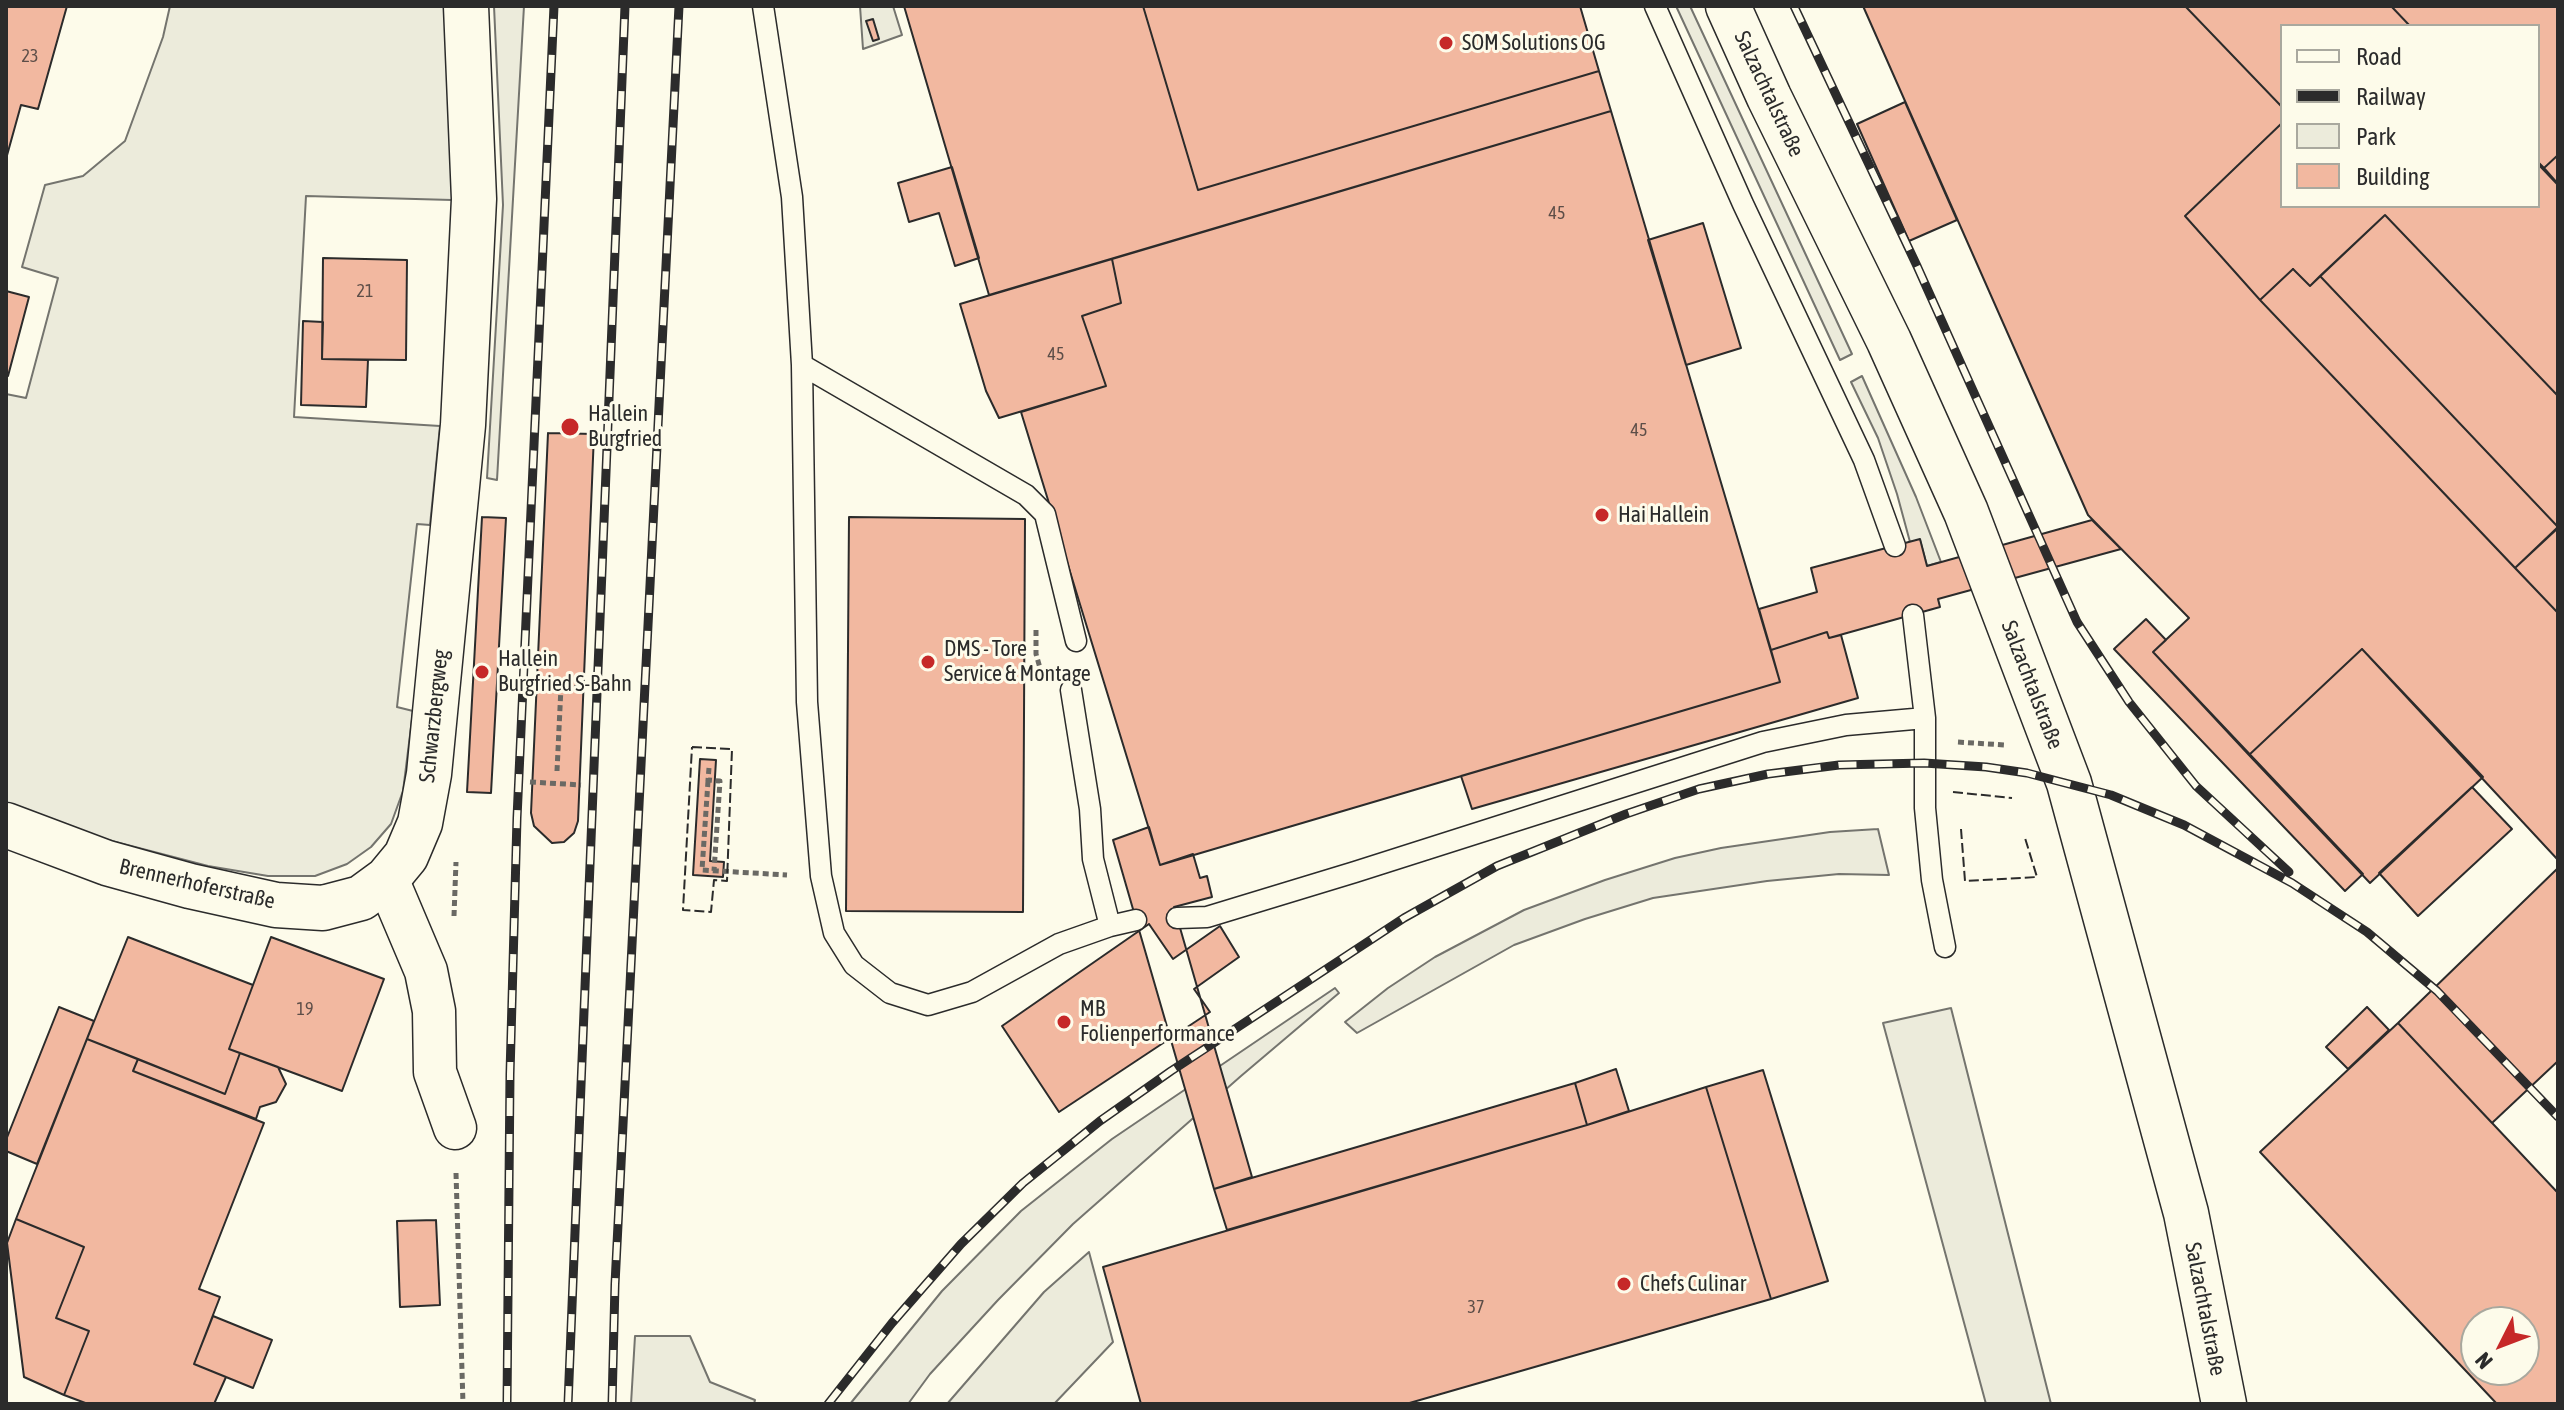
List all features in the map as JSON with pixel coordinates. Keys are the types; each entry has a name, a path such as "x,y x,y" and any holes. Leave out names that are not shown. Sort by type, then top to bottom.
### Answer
{"main road":[{"name":"Schwarzbergweg","path":"387,879 406,856 420,823 429,774 463,425 474,199 466,6"},
{"name":"Salzachtalstraße","path":"1728,6 1769,97 1889,341 1966,512 2069,783 2186,1213 2224,1404"},
{"name":"Brennerhoferstraße","path":"6,825 107,863 276,905 323,908 361,898 387,879"}],"street":[{"path":"387,879 426,971 434,1011 435,1072 455,1128"}],"lane":[{"path":"763,6 792,197 802,365 807,702 821,876 834,933 854,965 890,993 928,1005 972,992 1059,944 1136,920"},
{"path":"1655,6 1743,204 1864,460 1895,546"},
{"path":"802,365 1026,495 1045,514 1076,641"},
{"path":"1913,615 1925,718 1925,808 1932,880 1945,947"},
{"path":"1071,690 1090,809 1093,859 1110,926"},
{"path":"1177,918 1207,917 1763,742 1846,725 1925,718"}],"path":[{"path":"534,686 585,688"},
{"path":"557,771 561,687"},
{"path":"1925,740 2003,745 2051,736"},
{"path":"709,768 708,780 720,781 714,871"},
{"path":"708,781 702,870 821,876"},
{"path":"530,782 581,785"},
{"path":"455,1128 463,1404"}],"green space":[{"path":"170,6 444,6 449,16 452,200 306,196 294,417 440,426 430,525 417,524 397,707 413,711 403,791 391,824 371,847 347,864 315,876 268,876 208,866 62,828 6,804 6,394 26,398 58,278 22,267 45,185 83,176 125,141 163,37"},
{"path":"494,6 524,6 497,480 487,478 503,205"},
{"path":"860,6 893,6 902,35 863,49"},
{"path":"1676,6 1690,6 1852,354 1840,360"},
{"path":"1862,376 1916,497 1941,562 1927,566 1920,540 1910,542 1878,438 1851,382"},
{"path":"1878,829 1889,875 1839,874 1767,881 1653,898 1514,945 1357,1033 1345,1022 1435,957 1524,910 1605,880 1675,858 1721,848 1830,832"},
{"path":"1335,988 1339,993 1073,1224 930,1374 908,1404 850,1404 942,1291 1021,1211 1112,1139"},
{"path":"1951,1008 2051,1404 1986,1404 1883,1023"},
{"path":"1089,1252 1113,1342 1054,1404 947,1404 1044,1292"},
{"path":"635,1336 690,1336 710,1382 755,1400 754,1404 631,1404"}],"building":[{"path":"6,6 67,6 38,109 21,105 6,159"},
{"path":"904,6 1143,6 1198,190 1599,71 1611,111 989,295"},
{"path":"1143,6 1580,6 1599,71 1198,190"},
{"path":"1863,6 2185,6 2280,105 2280,125 2185,216 2260,300 2558,613 2558,860 2362,649 2249,755 2153,652 2189,618 2088,515"},
{"path":"2185,6 2391,6 2408,24 2280,24 2280,105"},
{"path":"2391,6 2558,6 2558,155 2544,168 2540,164 2540,24 2408,24"},
{"path":"873,19 879,39 873,41 866,21"},
{"path":"1905,102 1957,220 1909,241 1857,124"},
{"path":"1611,111 1780,682 1160,865 1021,412 1106,386 1082,316 1121,303 1112,259"},
{"path":"2280,125 2280,208 2540,208 2540,166 2558,185 2558,396 2385,215 2310,286 2293,269 2260,300 2185,216"},
{"path":"2558,155 2558,184 2544,168"},
{"path":"952,167 979,258 955,266 939,213 909,222 898,183"},
{"path":"2385,215 2558,396 2558,527 2320,276"},
{"path":"1703,223 1741,348 1686,365 1648,240"},
{"path":"323,258 407,260 406,360 322,359"},
{"path":"1112,259 1121,303 1082,316 1106,386 999,418 986,391 960,304"},
{"path":"2293,269 2310,286 2320,276 2558,527 2515,568 2260,300"},
{"path":"6,291 29,297 8,376 6,375"},
{"path":"303,321 323,322 322,359 368,360 366,407 301,405"},
{"path":"548,433 594,434 578,821 574,833 564,842 552,843 534,826 531,813"},
{"path":"482,517 506,518 491,793 467,792"},
{"path":"849,517 1025,519 1023,912 846,911"},
{"path":"2092,520 2121,549 1938,599 1940,607 1829,638 1827,632 1771,650 1759,609 1817,592 1811,568 1920,539 1927,566"},
{"path":"2558,528 2558,613 2515,568"},
{"path":"2146,619 2166,640 2153,652 2363,874 2345,891 2114,649"},
{"path":"1827,632 1829,638 1841,635 1858,698 1472,809 1461,776 1780,682 1771,650"},
{"path":"2362,649 2483,777 2370,883 2249,755"},
{"path":"700,759 716,760 710,861 724,862 723,877 693,875"},
{"path":"2472,787 2512,829 2418,916 2379,873"},
{"path":"1149,827 1160,865 1193,854 1200,878 1207,876 1212,897 1174,907 1252,1177 1214,1189 1113,840"},
{"path":"2558,868 2558,1061 2492,1123 2398,1023"},
{"path":"1149,924 1173,959 1220,926 1239,957 1194,989 1210,1012 1059,1112 1002,1026"},
{"path":"128,937 253,985 229,1049 240,1053 225,1094 87,1039"},
{"path":"271,937 384,979 342,1091 229,1049"},
{"path":"59,1007 94,1021 37,1164 6,1151 6,1140"},
{"path":"2367,1007 2389,1030 2348,1069 2326,1047"},
{"path":"2398,1023 2558,1193 2558,1404 2497,1404 2480,1386 2540,1386 2540,1306 2460,1306 2460,1365 2260,1152"},
{"path":"87,1039 138,1059 133,1071 264,1123 199,1289 220,1297 194,1364 226,1377 214,1404 88,1404 64,1395 89,1331 56,1318 84,1247 16,1219"},
{"path":"240,1053 278,1067 286,1084 276,1102 260,1107 256,1119 133,1071 138,1059 225,1094"},
{"path":"1616,1069 1629,1111 1587,1125 1575,1083"},
{"path":"1763,1070 1828,1281 1771,1299 1706,1087"},
{"path":"1575,1083 1587,1125 1227,1230 1214,1189"},
{"path":"1706,1087 1771,1299 1406,1404 1141,1404 1103,1267"},
{"path":"16,1219 84,1247 56,1318 89,1331 64,1395 24,1377 7,1243"},
{"path":"436,1220 440,1305 400,1307 397,1221"},
{"path":"213,1316 272,1340 253,1388 194,1364"}],"railway":[{"path":"507,1404 510,1074 517,818 554,6"},
{"path":"568,1404 625,6"},
{"path":"612,1404 615,1284 679,6"},
{"path":"1794,6 1917,266 2077,622 2129,702 2196,786 2289,872"},
{"path":"828,1404 892,1323 961,1244 1023,1183 1100,1121 1171,1071 1404,918 1497,866 1626,814 1699,789 1768,774 1839,765 1924,763 1986,767 2027,773 2111,795 2184,825 2292,883 2367,932 2437,991 2558,1117"}],"fence":[{"path":"692,747 732,749 727,881 714,880 711,912 683,910 692,747"},
{"path":"1953,792 2012,798"},
{"path":"1961,829 1965,881 2037,877 2025,838"}],"place":[{"name":"SOM Solutions OG","path":"1446,43"},
{"name":"Hallein Burgfried","path":"570,427"},
{"name":"Hai Hallein","path":"1602,515"},
{"name":"DMS - Tore Service & Montage","path":"928,662"},
{"name":"Hallein Burgfried S-Bahn","path":"482,672"},
{"name":"MB Folienperformance","path":"1064,1022"},
{"name":"Chefs Culinar","path":"1624,1284"}]}
